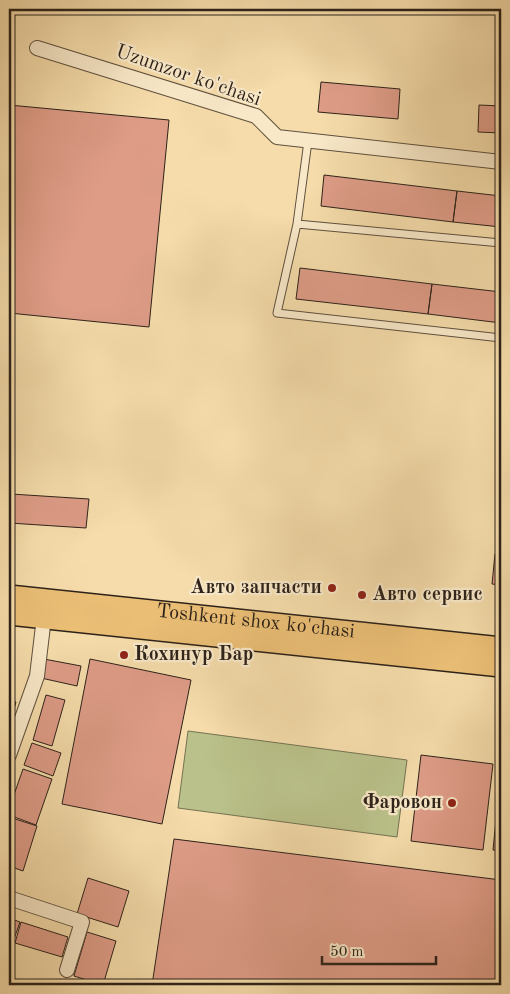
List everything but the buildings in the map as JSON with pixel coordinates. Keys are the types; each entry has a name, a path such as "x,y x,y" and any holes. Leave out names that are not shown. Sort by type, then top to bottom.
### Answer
{"main road":[{"name":"Toshkent shox ko'chasi","path":"9,596 45,609 501,666"},
{"name":"Toshkent shox ko'chasi","path":"9,614 45,609 501,648"}],"street":[{"name":"Uzumzor ko'chasi","path":"37,48 256,116 277,138 501,162"},
{"path":"9,756 37,676 45,609"},
{"path":"9,898 82,922 67,970"}],"lane":[{"path":"308,141 297,224 277,313 501,338"},
{"path":"297,224 501,243"}],"green space":[{"path":"188,731 407,760 397,837 178,808"}],"place":[{"name":"Авто запчасти","path":"332,588"},
{"name":"Авто сервис","path":"362,595"},
{"name":"Кохинур Бар","path":"124,655"},
{"name":"Фаровон","path":"452,803"}]}
